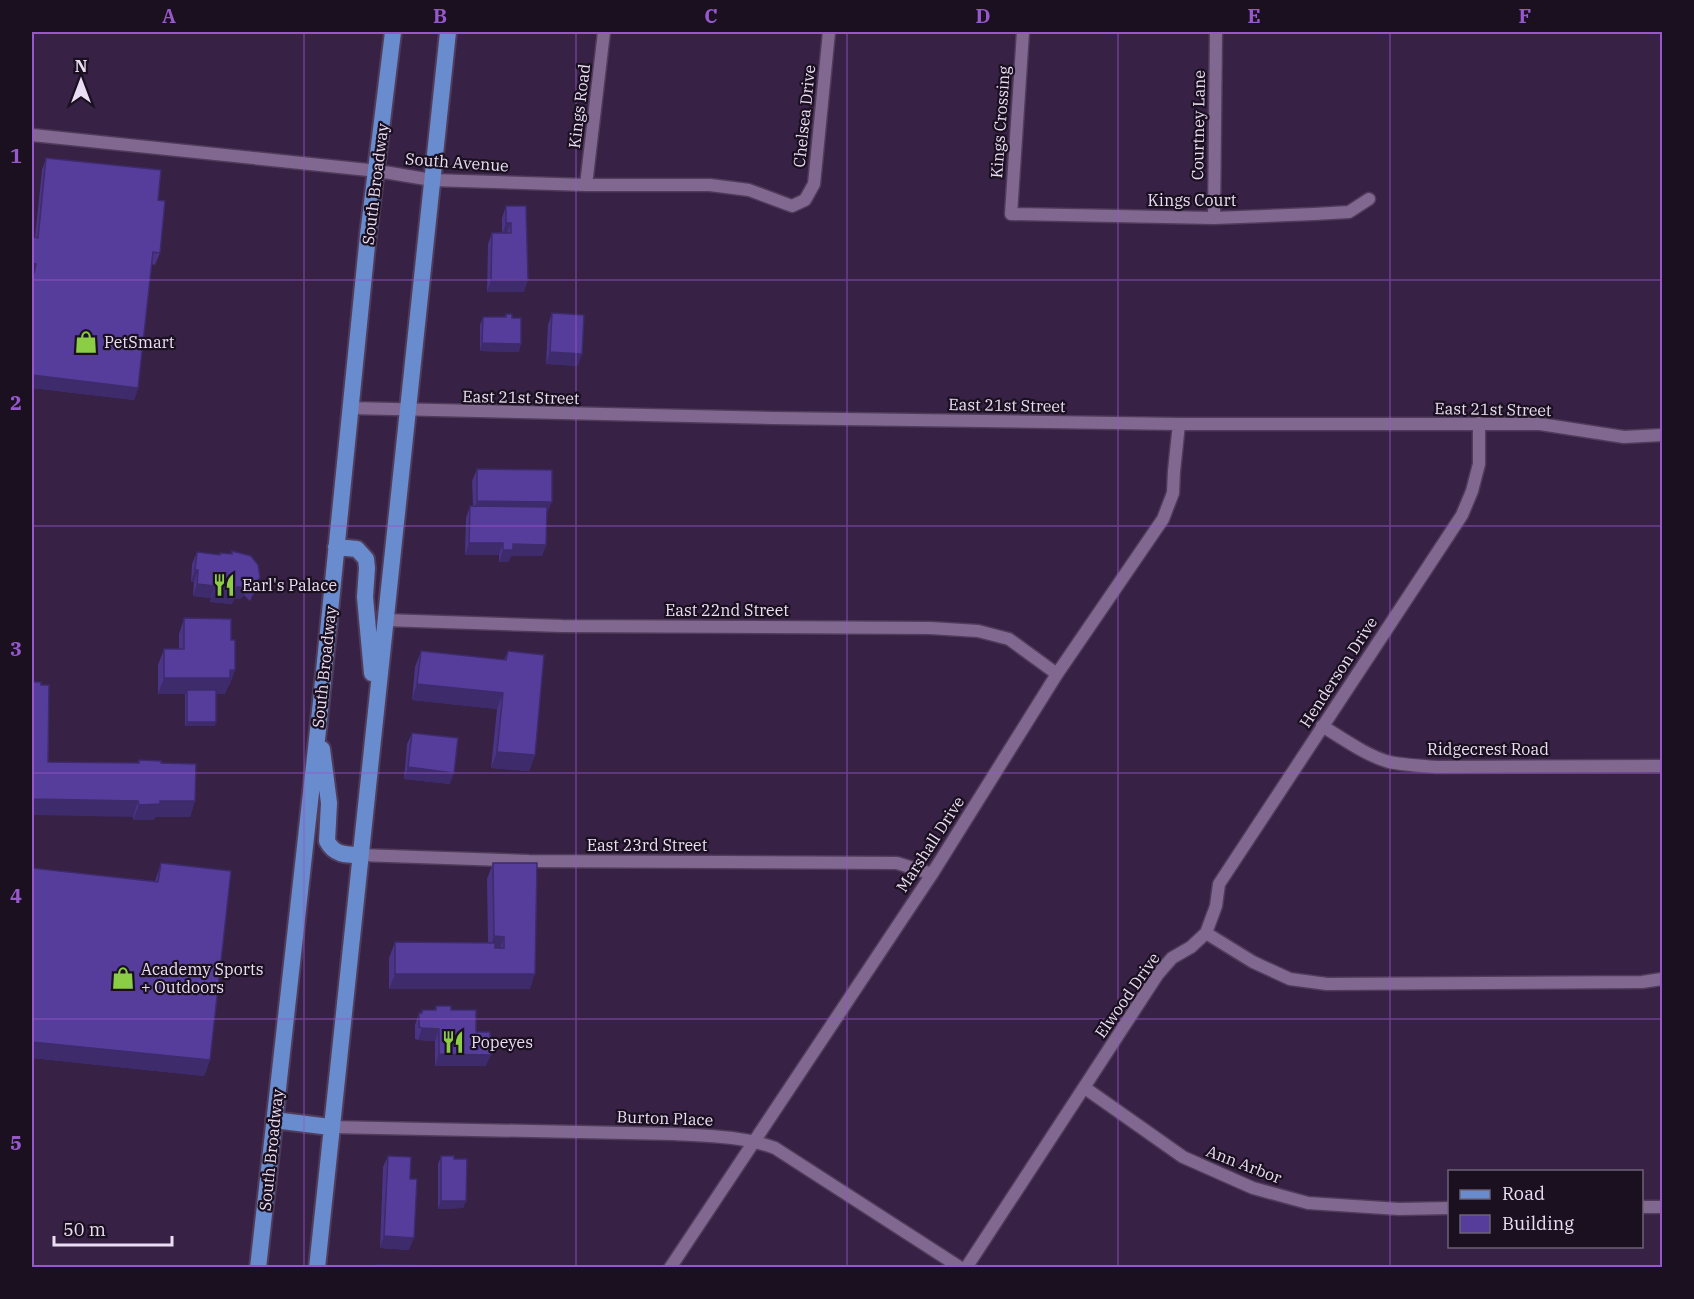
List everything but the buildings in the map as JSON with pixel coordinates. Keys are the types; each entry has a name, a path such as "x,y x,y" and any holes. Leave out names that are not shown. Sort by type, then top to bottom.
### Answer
{"main road":[{"name":"South Broadway","path":"258,1268 319,721 368,235 378,171 393,32"},
{"path":"317,1268 330,1127 448,32"},
{"path":"336,547 357,549 366,559 365,597 375,710"},
{"path":"319,721 329,803 327,841 343,855 360,855"},
{"path":"274,1120 330,1127"}],"street":[{"name":"Kings Road","path":"586,185 604,32"},
{"name":"Chelsea Drive","path":"805,200 814,184 829,32"},
{"name":"Kings Crossing","path":"1011,214 1023,32"},
{"name":"Courtney Lane","path":"1214,218 1216,32"},
{"name":"South Avenue","path":"32,135 378,171 432,180 586,185 710,185 749,190 792,206 805,200"},
{"name":"Kings Court","path":"1011,214 1214,218 1349,212 1369,199"},
{"name":"East 21st Street","path":"350,408 407,411 1179,424 1540,424 1624,436 1662,435"},
{"name":"Henderson Drive","path":"1206,933 1216,906 1219,884 1462,515 1479,465 1479,423"},
{"name":"Marshall Drive","path":"670,1268 932,874 1057,674 1162,519 1173,494 1179,424"},
{"name":"East 22nd Street","path":"385,620 562,626 930,628 978,631 1009,639 1057,674"},
{"name":"Ridgecrest Road","path":"1322,726 1369,755 1390,762 1413,765 1437,767 1662,765"},
{"name":"East 23rd Street","path":"360,855 529,861 897,863 932,874"},
{"path":"1206,933 1253,962 1290,979 1327,984 1642,982 1662,979"},
{"name":"Elwood Drive","path":"964,1268 1085,1088 1158,974 1172,958 1191,947 1206,933"},
{"name":"Ann Arbor","path":"1085,1088 1183,1157 1253,1188 1308,1203 1399,1209 1448,1208"},
{"name":"Burton Place","path":"330,1127 724,1136 754,1141 775,1148 964,1268"},
{"path":"1643,1207 1662,1207"}],"place":[{"name":"PetSmart","path":"86,342"},
{"name":"Earl's Palace","path":"224,585"},
{"name":"Academy Sports + Outdoors","path":"123,978"},
{"name":"Popeyes","path":"453,1042"}]}
